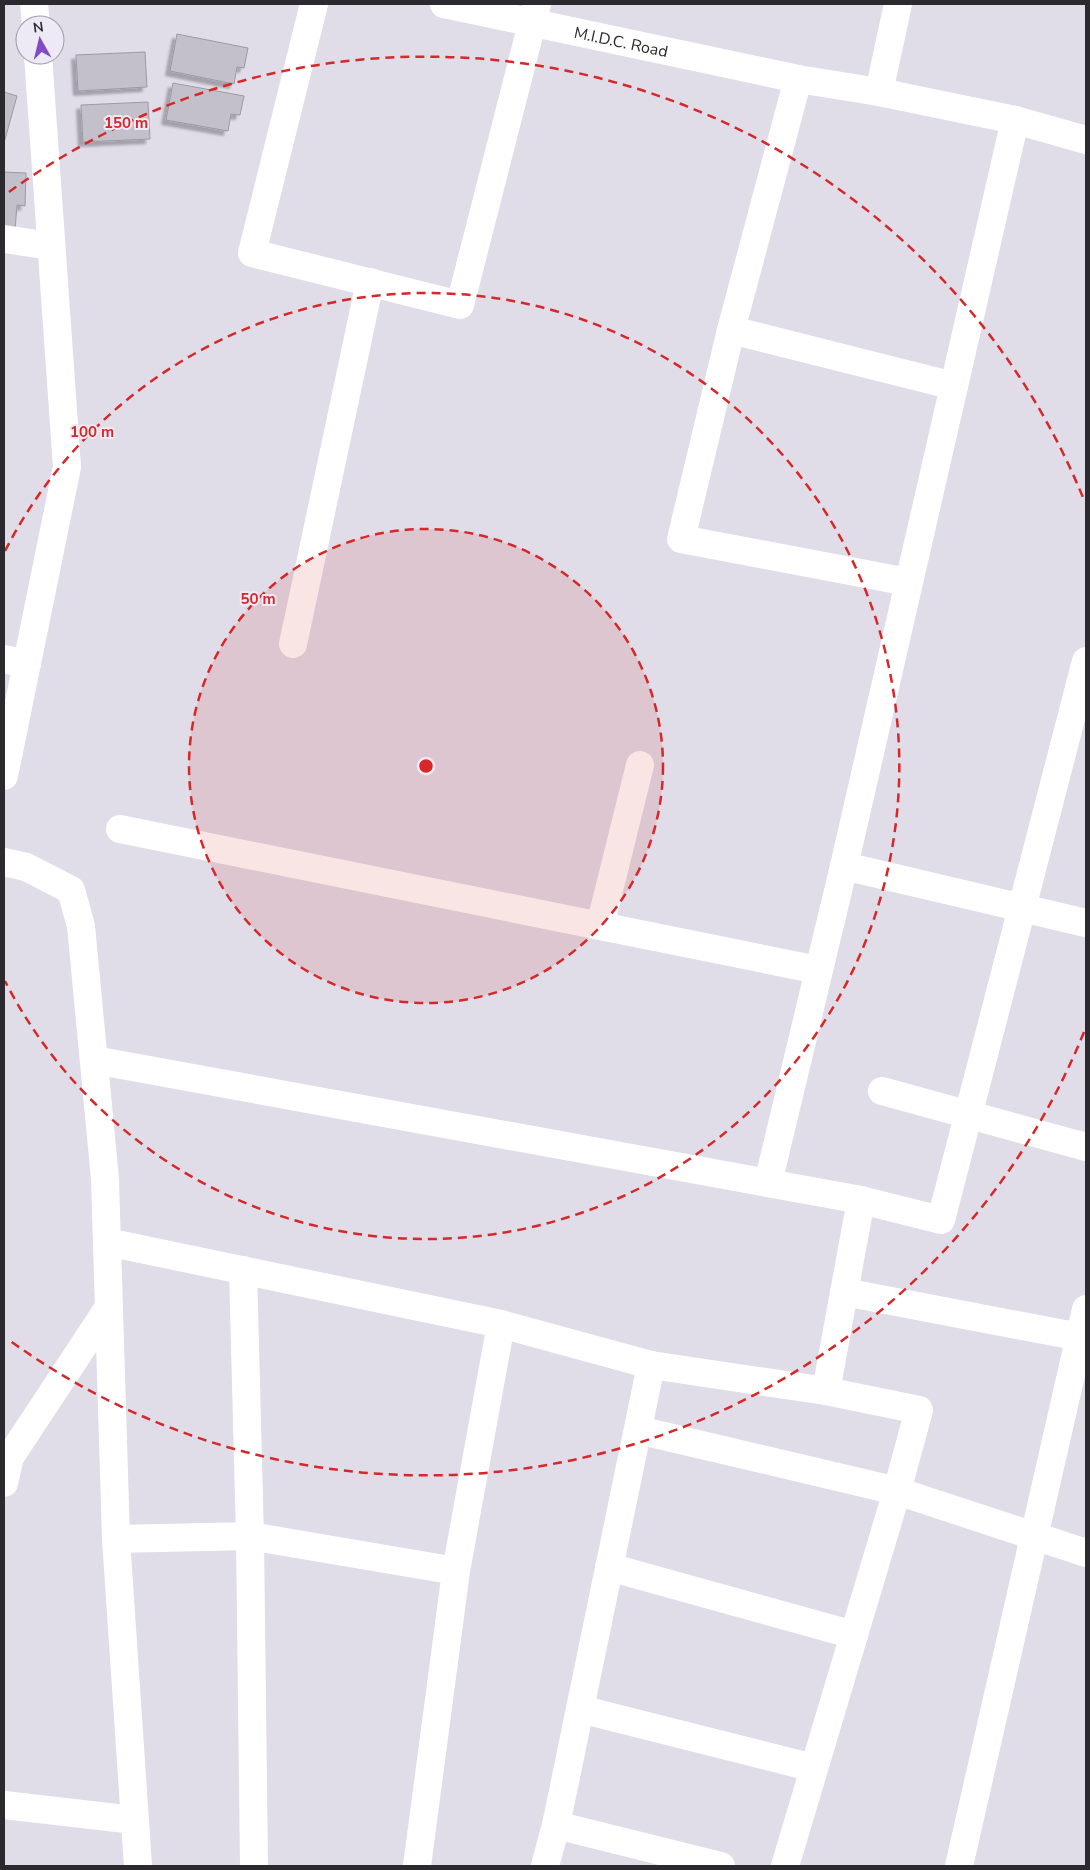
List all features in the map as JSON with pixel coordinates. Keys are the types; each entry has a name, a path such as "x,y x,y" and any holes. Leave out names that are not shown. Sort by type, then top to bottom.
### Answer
{"street":[{"path":"314,4 252,253 460,305 535,13"},
{"name":"M.I.D.C. Road","path":"444,4 535,13 798,79 879,92 1016,120 1086,140"},
{"path":"879,92 898,4"},
{"path":"4,776 15,661 67,467 39,65"},
{"path":"798,79 731,330 681,539 908,582"},
{"path":"768,1183 844,866 1016,120"},
{"path":"4,239 51,246"},
{"path":"293,644 370,282"},
{"path":"731,330 954,386"},
{"path":"94,1060 861,1200 941,1220 1022,908 1079,717 1086,661"},
{"path":"600,926 640,765"},
{"path":"120,828 818,970"},
{"path":"4,862 26,867 71,890 81,926 105,1179 116,1539 138,1866"},
{"path":"844,866 1086,922"},
{"path":"882,1091 1086,1147"},
{"path":"826,1391 861,1200"},
{"path":"107,1242 502,1324 651,1365 826,1391 919,1410 897,1491 784,1866"},
{"path":"243,1270 250,1536 254,1866"},
{"path":"844,1292 1080,1337"},
{"path":"4,1483 10,1456 109,1307"},
{"path":"960,1866 1086,1309"},
{"path":"417,1866 456,1571 502,1324"},
{"path":"546,1866 651,1365"},
{"path":"638,1430 897,1491 1086,1553"},
{"path":"116,1539 250,1536 456,1571"},
{"path":"609,1566 854,1635"},
{"path":"580,1709 814,1768"},
{"path":"4,1806 134,1820"},
{"path":"556,1825 721,1866"}],"building":[{"path":"177,34 248,48 244,68 237,67 234,84 170,71"},
{"path":"145,52 147,87 78,91 76,55"},
{"path":"173,83 244,96 240,115 231,114 228,131 166,120"},
{"path":"4,92 17,96 4,143"},
{"path":"148,102 150,139 83,142 81,105"},
{"path":"4,172 26,173 25,206 17,205 15,230 4,229"}]}
